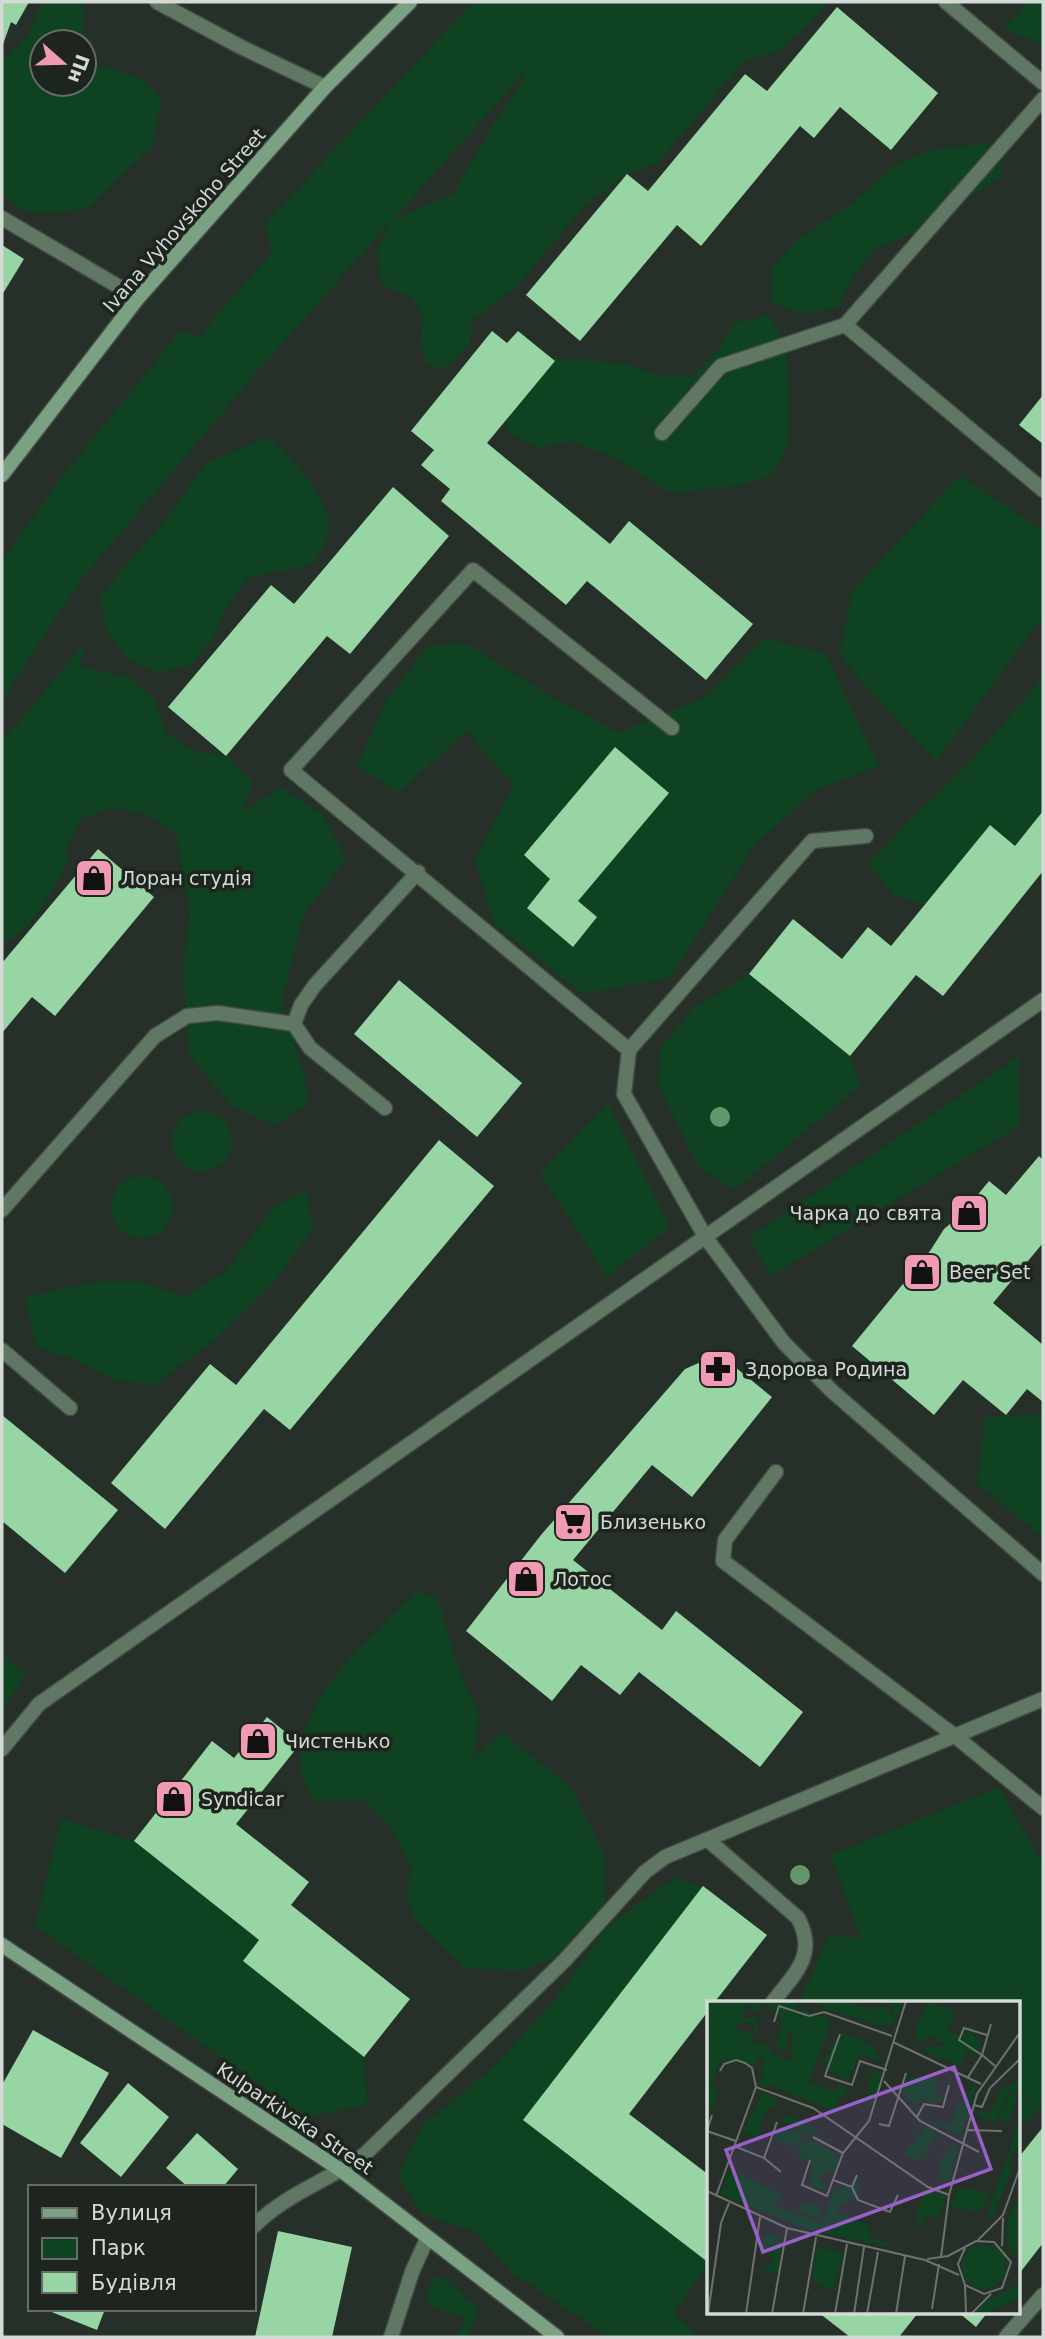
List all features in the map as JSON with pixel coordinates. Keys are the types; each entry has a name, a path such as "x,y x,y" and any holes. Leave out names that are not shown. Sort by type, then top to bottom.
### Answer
{"street":[{"path":"157,2 325,87"},
{"name":"Ivana Vyhovskoho Street","path":"2,475 138,298 325,87 410,2"},
{"path":"946,2 1043,83"},
{"path":"662,433 721,366 845,325 1043,99"},
{"path":"2,218 138,298"},
{"path":"845,325 1043,490"},
{"path":"628,1050 418,872 291,769 472,570 672,728"},
{"path":"866,836 812,841 628,1050 624,1094 706,1238 784,1343 833,1392 1043,1574"},
{"path":"294,1024 301,1005 315,985 418,872"},
{"path":"2,1749 39,1704 1043,1000"},
{"path":"2,1210 155,1036 187,1016 218,1013 294,1024 310,1048 385,1108"},
{"path":"2,1350 70,1408"},
{"path":"776,1472 724,1540 723,1561 955,1736 1043,1808"},
{"path":"256,2224 276,2204 342,2171 364,2155 564,1961 645,1872 666,1857 1043,1699"},
{"path":"708,1840 798,1918 805,1931 807,1946 802,1963 774,2001"},
{"name":"Kulparkivska Street","path":"2,1945 342,2171 557,2337"},
{"path":"391,2337 412,2272 427,2239"},
{"path":"1006,2337 1043,2295"}],"green space":[{"path":"42,2 83,2 84,28 31,28"},
{"path":"473,2 828,2 807,26 778,52 745,60 659,162 627,174 584,206 518,285 472,321 470,344 443,370 426,363 421,342 423,316 412,298 381,284 377,251 391,221 256,373 81,580 2,700 2,561 64,474 181,331 198,337 272,253 265,224","holes":["527,69 519,87 493,125 453,194 393,220"]},
{"path":"1029,2 1043,2 1043,44 1003,28"},
{"path":"28,35 28,98 98,98 98,66 137,76 162,98 152,147 86,209 48,213 25,211 2,196 2,62"},
{"path":"1000,142 1001,176 916,232 873,250 853,277 837,308 803,314 771,302 772,268 795,242 850,205 901,161 933,150"},
{"path":"768,315 787,343 789,413 788,446 771,476 737,486 670,493 613,457 571,441 538,448 508,432 500,398 551,358 623,363 656,375 691,377 717,351 735,323"},
{"path":"268,437 309,481 325,507 329,521 328,534 314,564 247,578 227,607 213,639 190,666 157,672 126,658 106,631 100,596 168,517 206,463"},
{"path":"960,475 1043,531 1043,616 936,762 839,656 852,592"},
{"path":"764,638 825,653 879,766 818,789 755,844 670,978 583,994 493,923 475,858 514,785 466,731 399,793 357,766 386,701 428,646 466,643 547,694 618,733 705,697"},
{"path":"86,642 80,667 130,678 155,700 165,732 192,751 226,756 253,782 242,813 281,787 323,815 346,859 303,915 282,1001 305,1077 308,1103 275,1125 231,1106 189,1054 183,965 190,913 176,833 148,815 114,808 82,818 65,850 69,860 49,895 21,932 12,940 2,943 2,739"},
{"path":"1043,677 1043,811 1015,846 990,825 925,905 893,895 869,864 910,819 966,767"},
{"path":"749,974 850,1056 860,1086 735,1190 698,1167 658,1084 659,1050 692,1009"},
{"path":"1019,1056 1020,1125 771,1276 749,1237"},
{"path":"608,1104 670,1227 607,1277 540,1173"},
{"path":"202,1111 223,1120 232,1141 223,1162 202,1171 181,1162 172,1141 181,1120"},
{"path":"136,1176 148,1176 164,1185 171,1195 171,1219 164,1229 148,1238 136,1238 125,1233 116,1224 111,1213 111,1201 116,1190 125,1181"},
{"path":"306,1190 313,1229 276,1280 215,1339 155,1385 116,1380 78,1361 36,1347 25,1297 94,1282 142,1282 185,1297 226,1271 273,1208"},
{"path":"1039,1414 1043,1418 1043,1538 977,1483 985,1417"},
{"path":"415,1592 438,1598 459,1671 479,1711 473,1759 502,1732 571,1788 605,1856 605,1903 554,1958 521,1971 465,1968 415,1920 406,1894 411,1866 387,1822 364,1800 315,1801 303,1777 301,1750 307,1724 319,1699 356,1652"},
{"path":"2,1654 26,1674 2,1710"},
{"path":"999,1787 1043,1864 1043,2104 1020,2127 1020,2001 800,2001 829,1936 860,1938 831,1855"},
{"path":"61,1819 134,1841 259,1940 243,1961 364,2057 367,2105 306,2117 35,1926"},
{"path":"674,1878 704,1887 524,2120 707,2261 707,2266 674,2313 699,2337 609,2337 513,2273 475,2232 423,2214 397,2176 425,2123 490,2070 554,2001 608,1926"},
{"path":"432,2277 445,2279 478,2307 469,2337 458,2337 465,2318 430,2306 427,2298"}],"building":[{"path":"2,2 29,2 16,25 11,22 2,47"},
{"path":"837,7 938,93 891,150 840,107 814,138 800,126 701,246 677,225 580,341 526,295 627,174 648,191 745,74 767,91"},
{"path":"2,245 24,259 2,295"},
{"path":"492,331 507,343 518,331 555,361 487,443 610,544 629,521 753,624 706,680 587,581 566,605 441,501 450,489 421,465 434,450 411,431"},
{"path":"1043,395 1043,444 1019,425"},
{"path":"393,487 449,536 350,654 327,636 226,756 168,707 271,585 294,604"},
{"path":"615,747 669,793 578,901 597,917 573,947 527,908 550,879 524,855"},
{"path":"1043,811 1043,871 943,996 916,975 850,1056 749,974 793,919 842,959 868,927 891,946 990,825 1015,846"},
{"path":"98,849 154,897 55,1016 32,997 2,1033 2,963"},
{"path":"399,980 522,1083 477,1137 354,1034"},
{"path":"439,1140 494,1186 290,1430 264,1409 165,1529 111,1483 210,1364 236,1385"},
{"path":"1039,1156 1043,1160 1043,1243 993,1303 1043,1345 1043,1402 1027,1389 1006,1415 963,1380 934,1415 852,1346 930,1251 944,1229 962,1214 989,1181 1006,1195"},
{"path":"719,1354 772,1397 692,1497 652,1465 573,1560 662,1630 676,1611 803,1712 760,1767 639,1672 620,1695 581,1665 552,1701 466,1631 541,1535 685,1369"},
{"path":"2,1415 118,1510 65,1573 2,1521"},
{"path":"267,1717 300,1744 236,1824 309,1882 291,1905 410,1999 364,2057 243,1961 259,1940 134,1841 212,1741 234,1758"},
{"path":"703,1886 767,1935 716,2001 707,2001 707,2013 629,2114 707,2173 707,2261 523,2120"},
{"path":"33,2030 109,2073 61,2158 2,2124 2,2085"},
{"path":"128,2083 169,2117 121,2177 80,2143"},
{"path":"1043,2127 1043,2243 1020,2273 1020,2156"},
{"path":"197,2133 238,2169 225,2185 186,2185 166,2168"},
{"path":"278,2231 352,2247 332,2337 255,2337"},
{"path":"49,2311 104,2311 97,2330"},
{"path":"820,2314 917,2314 899,2337 850,2337"},
{"path":"960,2314 986,2314 976,2327"}],"place":[{"name":"Лоран студія","path":"94,878"},
{"name":"Чарка до свята","path":"969,1213"},
{"name":"Beer Set","path":"922,1272"},
{"name":"Здорова Родина","path":"718,1369"},
{"name":"Близенько","path":"573,1522"},
{"name":"Лотос","path":"526,1579"},
{"name":"Чистенько","path":"258,1741"},
{"name":"Syndicar","path":"174,1799"}]}
